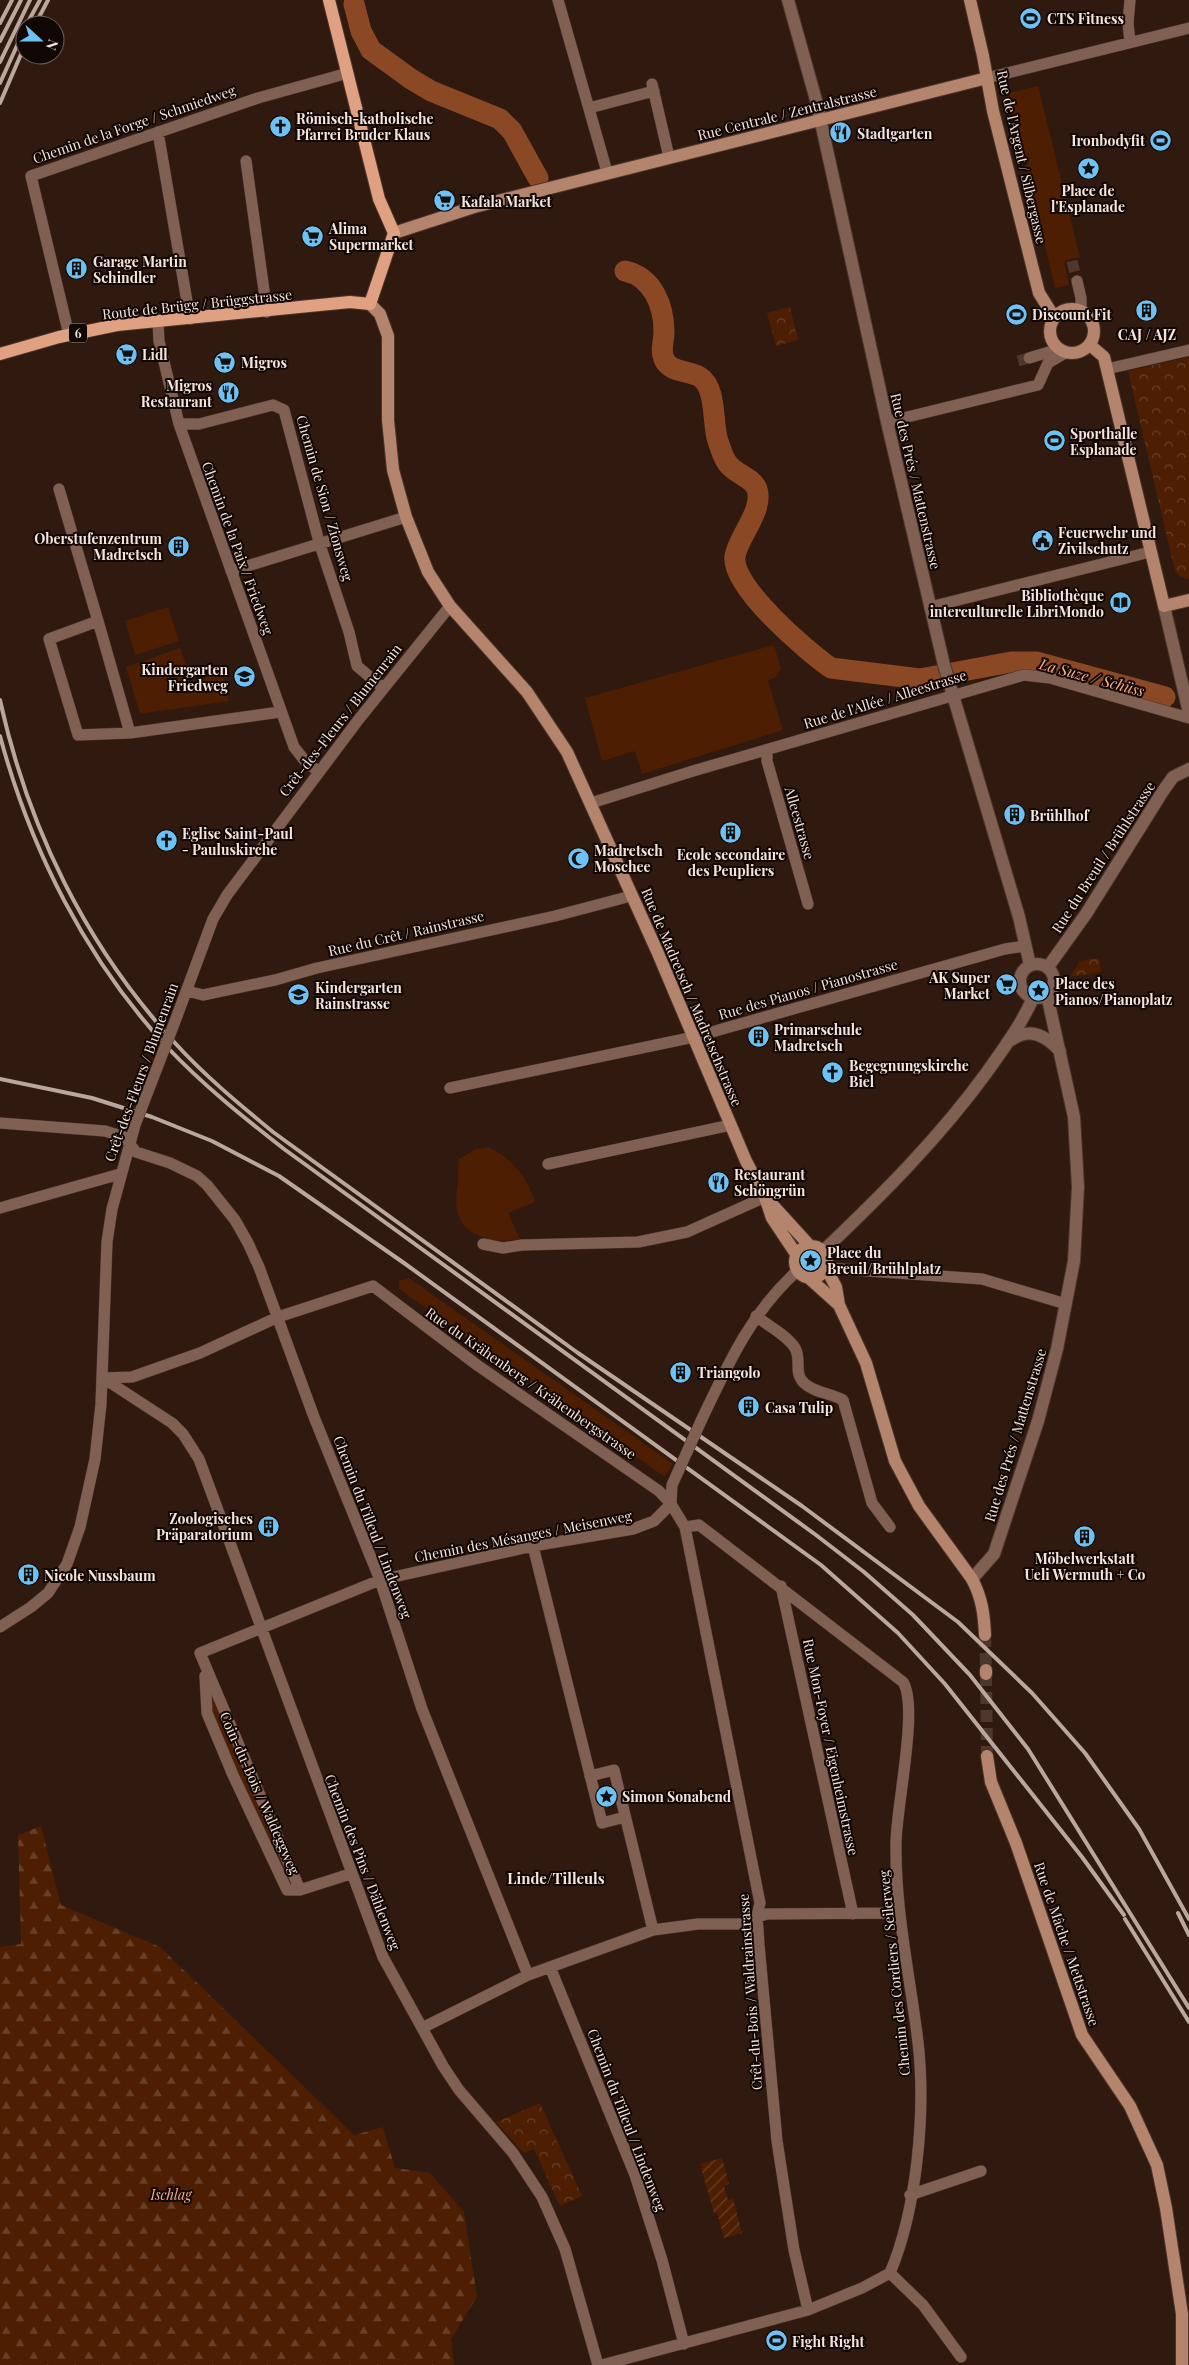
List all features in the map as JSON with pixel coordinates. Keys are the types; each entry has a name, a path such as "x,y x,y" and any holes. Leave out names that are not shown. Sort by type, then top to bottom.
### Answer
{"main road":[{"path":"329,0 379,199 394,233 370,304"},
{"name":"Rue de l'Argent / Silbergasse","path":"970,0 993,111 1039,293 1054,317"},
{"name":"Rue Centrale / Zentralstrasse","path":"394,233 474,207 607,172 987,78"},
{"name":"Route de Brügg / Brüggstrasse","path":"0,354 69,335 118,325 266,312 350,302 370,304"},
{"name":"Rue de Madretsch / Madretschstrasse","path":"370,304 380,314 388,336 389,441 393,470 406,517 428,572 450,606 538,707 561,740 591,803 731,1125 765,1197 772,1218 796,1254"},
{"path":"1067,309 1081,310 1093,322 1095,330 1090,345 1079,353 1062,351 1051,338 1051,324 1054,317 1067,309"},
{"path":"1090,345 1104,357 1164,606 1189,600"},
{"name":"Rue de Madretsch / Madretschstrasse","path":"765,1197 810,1246"},
{"path":"839,1305 809,1278 797,1271 796,1254 805,1247 810,1246 823,1251 826,1268 836,1287 839,1305 866,1363 896,1461 906,1484 933,1526 972,1579 984,1608 985,1635"},
{"path":"809,1278 818,1277 826,1268"},
{"name":"Rue de Mâche / Mettstrasse","path":"987,1756 991,1782 1016,1843 1079,2028 1090,2048 1130,2106 1156,2165 1166,2208 1180,2301 1182,2365"}],"street":[{"path":"558,0 607,172"},
{"name":"Rue des Prés / Mattenstrasse","path":"788,0 821,120 823,140 944,665 1019,917 1030,965"},
{"path":"1130,0 1128,23 1130,42"},
{"name":"Rue Centrale / Zentralstrasse","path":"987,78 1189,28"},
{"name":"Chemin de la Forge / Schmiedweg","path":"69,335 31,176 258,98 348,73"},
{"path":"589,108 653,87 669,157"},
{"path":"158,132 190,319"},
{"path":"246,161 266,312"},
{"path":"1077,281 1081,310"},
{"name":"Chemin de la Paix / Friedweg","path":"158,322 159,341 179,424 280,712 294,747 305,761 319,772"},
{"path":"1107,369 1189,350"},
{"path":"887,422 1038,385 1048,363 1062,351"},
{"path":"1028,358 1062,351"},
{"name":"Chemin de Sion / Zionsweg","path":"179,424 199,424 272,405 281,408 286,414 294,453 319,542 349,632 357,666 383,688"},
{"path":"179,424 193,430 207,430"},
{"path":"59,489 130,733"},
{"path":"231,571 319,542 406,517"},
{"path":"930,607 1150,552"},
{"name":"Crêt-des-Fleurs / Blumenrain","path":"0,1627 31,1607 48,1592 59,1578 74,1547 88,1496 95,1458 103,1378 107,1242 112,1209 129,1141 218,911 247,866 383,688 450,606"},
{"path":"1164,606 1189,712"},
{"path":"98,622 50,639 78,735 130,733 280,712"},
{"name":"Rue de l'Allée / Alleestrasse","path":"591,803 953,694 1024,675 1036,675 1189,718"},
{"name":"Alleestrasse","path":"767,750 767,761 808,904"},
{"name":"Rue du Breuil / Brühlstrasse","path":"1048,967 1086,914 1168,784 1173,777 1189,769"},
{"name":"Rue du Crêt / Rainstrasse","path":"187,991 203,995 275,980 317,968 555,916 631,896"},
{"name":"Rue des Pianos / Pianostrasse","path":"450,1088 694,1037 1004,949 1025,946"},
{"path":"1039,963 1048,967 1053,974 1055,983 1047,995 1033,998 1024,992 1020,983 1022,972 1030,965 1039,963"},
{"name":"Rue des Prés / Mattenstrasse","path":"972,1579 994,1554 1048,1387 1074,1261 1078,1162 1073,1104 1047,995"},
{"path":"823,1251 895,1182 926,1149 967,1099 1010,1040 1033,998"},
{"path":"1010,1040 1020,1034 1029,1032 1049,1040 1060,1051"},
{"name":"Chemin du Tilleul / Lindenweg","path":"0,1123 105,1131 124,1137 136,1152 187,1170 207,1185 235,1220 248,1243 278,1316 314,1417 380,1580 422,1709 528,1975"},
{"path":"548,1164 731,1125"},
{"path":"0,1208 120,1174"},
{"path":"483,1244 502,1248 540,1244 638,1242 687,1232 765,1197"},
{"path":"826,1268 913,1272 982,1279 1066,1304"},
{"path":"671,1504 672,1485 734,1351 756,1316 797,1271"},
{"name":"Rue du Krähenberg / Krähenbergstrasse","path":"278,1316 373,1286 382,1295 440,1338 659,1491 671,1504 685,1527"},
{"path":"103,1378 132,1377 200,1353 278,1316"},
{"path":"756,1316 789,1341 796,1349 798,1376 806,1385 818,1392 843,1400 872,1503 890,1527"},
{"name":"Chemin des Pins / Dählenweg","path":"103,1378 172,1423 189,1442 199,1459 350,1874 383,1957 443,2066 459,2090 513,2153 542,2197 565,2249 600,2365"},
{"name":"Chemin des Mésanges / Meisenweg","path":"262,1629 380,1580 533,1546 642,1527 658,1518 671,1504"},
{"path":"685,1527 699,1525 781,1586"},
{"name":"Crêt-du-Bois / Waldrainstrasse","path":"685,1527 760,1904 757,1916 777,2141 794,2250 808,2310"},
{"path":"533,1546 602,1823 626,1817"},
{"name":"Chemin des Cordiers / Seilerweg","path":"781,1586 903,1682 907,1688 909,1712 896,1842 900,1912 918,2044 922,2107 910,2195 900,2249 890,2273"},
{"name":"Rue Mon-Foyer / Eigenheimstrasse","path":"781,1586 853,1914"},
{"name":"Coin-du-Bois / Waldeggweg","path":"262,1629 200,1653 300,1890 350,1874"},
{"path":"590,1776 614,1770 653,1930"},
{"path":"422,2028 528,1975 653,1930 698,1924 743,1924 749,1923 757,1916 900,1912"},
{"name":"Chemin du Tilleul / Lindenweg","path":"550,1967 635,2176 662,2260 684,2344"},
{"path":"910,2195 981,2171"},
{"path":"600,2365 808,2310 862,2288 890,2273 924,2305 960,2357"}],"green space":[{"path":"1038,86 1080,257 1064,261 1069,285 1055,288 1009,93"},
{"path":"790,307 798,340 776,346 767,313"},
{"path":"1189,357 1189,579 1181,577 1175,571 1128,371"},
{"path":"168,607 179,641 135,655 125,621"},
{"path":"774,645 781,669 777,676 768,681 783,730 642,774 635,751 602,761 585,698"},
{"path":"180,648 190,675 187,676 191,684 205,678 204,674 221,669 229,701 140,714 126,667"},
{"path":"1099,958 1101,972 1070,977 1080,961"},
{"path":"488,1147 504,1156 518,1169 532,1193 535,1202 508,1213 520,1239 501,1241 482,1237 473,1233 460,1219 456,1203 459,1159 476,1149"},
{"path":"409,1278 673,1464 665,1477 399,1289 399,1281"},
{"path":"211,1691 294,1885 289,1885 213,1716"},
{"name":"Ischlag","path":"41,1826 61,1905 160,1947 354,2135 383,2127 395,2168 430,2173 464,2212 477,2297 451,2339 454,2365 0,2365 0,1947 21,1944 18,1835"},
{"path":"540,2103 582,2196 560,2206 534,2149 524,2153 496,2122"},
{"path":"722,2158 729,2184 724,2186 728,2200 733,2199 742,2233 724,2238 717,2213 714,2213 700,2164"}],"waterway":[{"name":"La Suze / Schüss","path":"354,4 361,31 371,50 431,91 500,119 512,131 538,178"},
{"name":"La Suze / Schüss","path":"625,271 643,279 655,294 662,312 664,332 662,349 664,359 671,367 696,375 705,382 712,398 716,434 724,457 732,468 752,482 757,489 757,506 735,556 737,569 745,584 772,617 820,660 831,668 920,679 1011,662 1036,662 1165,697"}],"tunnel":[{"path":"1072,261 1077,281"},
{"path":"1018,361 1029,358"},
{"path":"985,1635 986,1670"},
{"path":"986,1674 987,1756"}],"railway":[{"path":"0,23 12,0"},
{"path":"0,41 21,0"},
{"path":"0,62 30,0"},
{"path":"32,15 40,0"},
{"path":"40,15 48,0"},
{"path":"0,83 15,50"},
{"path":"0,103 16,65"},
{"path":"0,700 12,748 27,794 44,839 65,883 88,926 114,966 143,1006 186,1055 222,1089 273,1132 578,1353 802,1506 958,1622 1032,1693 1085,1753 1139,1829 1189,1919"},
{"path":"0,736 28,821 45,862 65,902 111,977 167,1047 209,1088 284,1149 816,1535 864,1572 913,1615 970,1675 1028,1749 1189,2008"},
{"path":"0,1079 92,1098 152,1117 212,1141 279,1176 404,1263 821,1565 898,1633 945,1684 1082,1857 1124,1915"},
{"path":"1178,1913 1189,1935"},
{"path":"1125,1919 1189,2022"}],"place":[{"name":"CTS Fitness","path":"1031,18"},
{"name":"Römisch-katholische Pfarrei Bruder Klaus","path":"280,126"},
{"name":"Stadtgarten","path":"841,133"},
{"name":"Ironbodyfit","path":"1161,140"},
{"name":"Place de l'Esplanade","path":"1088,168"},
{"name":"Kafala Market","path":"445,201"},
{"name":"Alima Supermarket","path":"313,236"},
{"name":"Garage Martin Schindler","path":"77,269"},
{"name":"CAJ / AJZ","path":"1147,311"},
{"name":"Discount Fit","path":"1016,314"},
{"name":"Lidl","path":"126,354"},
{"name":"Migros","path":"225,362"},
{"name":"Migros Restaurant","path":"228,393"},
{"name":"Sporthalle Esplanade","path":"1054,441"},
{"name":"Feuerwehr und Zivilschutz","path":"1042,540"},
{"name":"Oberstufenzentrum Madretsch","path":"178,546"},
{"name":"Bibliothèque interculturelle LibriMondo","path":"1120,603"},
{"name":"Kindergarten Friedweg","path":"244,677"},
{"name":"Brühlhof","path":"1014,815"},
{"name":"Ecole secondaire des Peupliers","path":"731,832"},
{"name":"Eglise Saint-Paul - Pauluskirche","path":"166,841"},
{"name":"Madretsch Moschee","path":"578,858"},
{"name":"AK Super Market","path":"1006,985"},
{"name":"Place des Pianos/Pianoplatz","path":"1039,991"},
{"name":"Kindergarten Rainstrasse","path":"299,995"},
{"name":"Primarschule Madretsch","path":"758,1037"},
{"name":"Begegnungskirche Biel","path":"833,1073"},
{"name":"Restaurant Schöngrün","path":"718,1182"},
{"name":"Place du Breuil/Brühlplatz","path":"811,1260"},
{"name":"Triangolo","path":"681,1372"},
{"name":"Casa Tulip","path":"749,1407"},
{"name":"Zoologisches Präparatorium","path":"269,1526"},
{"name":"Möbelwerkstatt Ueli Wermuth + Co","path":"1085,1536"},
{"name":"Nicole Nussbaum","path":"28,1575"},
{"name":"Simon Sonabend","path":"606,1796"},
{"name":"Fight Right","path":"776,2341"}],"district":[{"name":"Linde/Tilleuls","path":"556,1878"}]}
